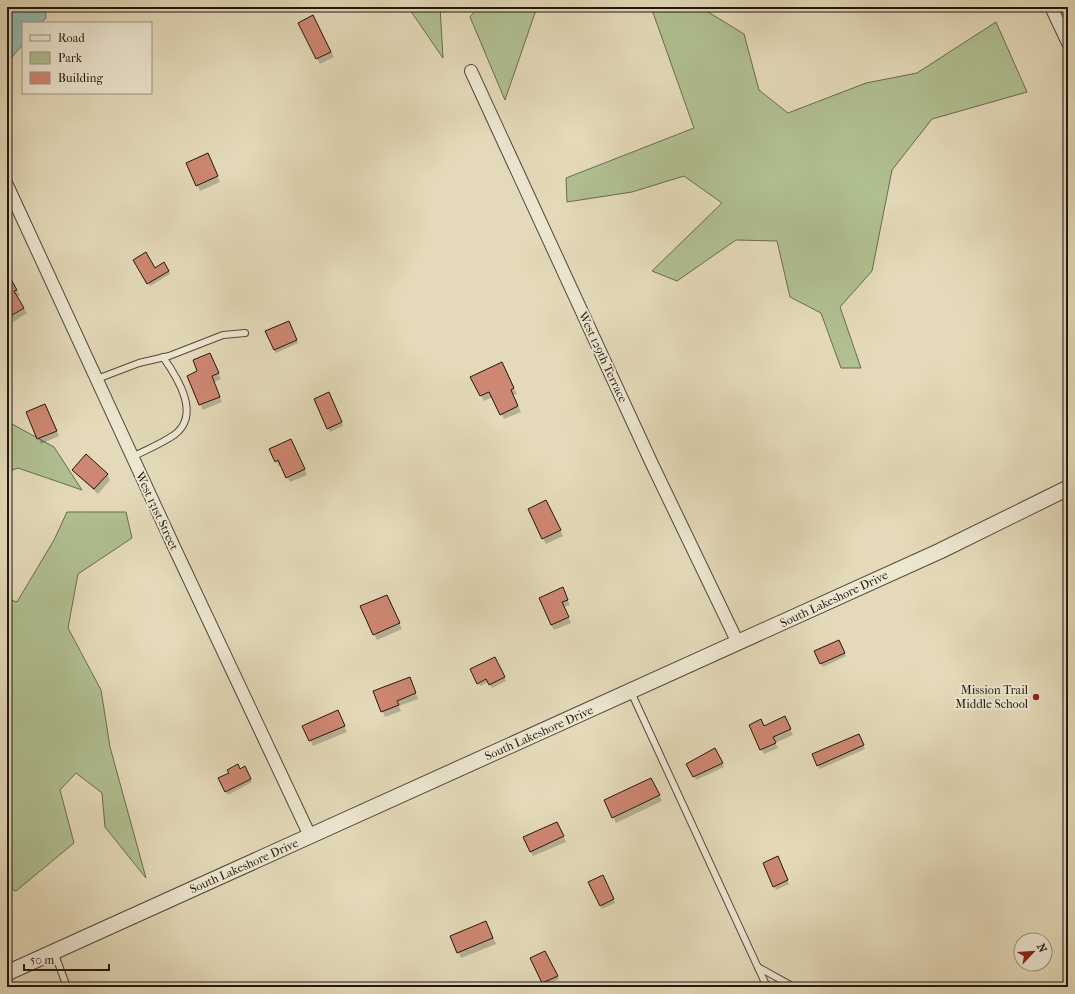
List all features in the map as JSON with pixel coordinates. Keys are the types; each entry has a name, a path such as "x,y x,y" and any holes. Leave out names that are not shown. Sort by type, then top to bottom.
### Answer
{"street":[{"path":"1051,7 1068,43"},
{"name":"West 129th Terrace","path":"471,71 652,464 737,641"},
{"name":"West 131st Street","path":"7,185 132,457 310,836"},
{"name":"South Lakeshore Drive","path":"7,973 631,692 737,641 940,551 1068,488"}],"lane":[{"path":"97,379 139,363 163,357 223,335 245,333"},
{"path":"132,457 175,434 184,421 187,406 182,390 163,357"},
{"path":"631,692 735,921 767,987"},
{"path":"54,952 67,987"},
{"path":"758,967 794,987"}],"green space":[{"path":"408,7 440,7 443,58"},
{"path":"478,7 537,7 505,100 470,17"},
{"path":"651,7 700,7 744,34 759,90 788,113 866,83 917,73 996,22 1027,92 932,119 892,170 872,271 840,307 861,368 841,368 821,313 790,297 777,241 736,240 677,281 652,271 722,203 684,176 632,192 567,202 566,178 694,128"},
{"path":"12,424 54,447 82,490 18,468 7,472 7,425"},
{"path":"67,512 126,512 132,538 78,574 68,628 101,690 110,747 146,878 105,827 102,793 76,773 60,790 74,843 16,891 7,887 7,599 17,602 54,540"}],"water":[{"path":"7,7 45,7 46,18 42,22 22,22 22,45 9,61 7,61"}],"building":[{"path":"313,15 331,52 316,59 298,23"},
{"path":"208,153 218,176 196,186 186,163"},
{"path":"146,252 155,268 164,262 169,271 147,284 133,260"},
{"path":"7,272 17,290 14,291 24,308 7,318"},
{"path":"289,321 297,340 274,350 265,331"},
{"path":"210,353 219,373 212,376 220,397 199,405 187,376 197,371 193,360"},
{"path":"502,362 514,388 511,390 518,406 500,415 489,392 480,396 470,377"},
{"path":"329,392 342,422 327,429 314,399"},
{"path":"45,404 57,431 37,439 26,412"},
{"path":"291,439 305,469 286,478 278,460 275,462 269,449"},
{"path":"86,454 108,474 94,489 72,470"},
{"path":"546,500 561,530 542,539 528,509"},
{"path":"563,587 568,600 562,602 569,617 551,625 539,598"},
{"path":"387,595 400,623 373,635 360,606"},
{"path":"839,640 845,653 820,664 814,651"},
{"path":"495,657 505,677 489,685 486,679 477,684 470,669"},
{"path":"410,677 416,693 397,701 399,705 381,712 373,691"},
{"path":"338,710 345,726 309,741 302,726"},
{"path":"785,716 791,729 773,737 776,743 760,750 749,725 761,719 764,726"},
{"path":"859,734 864,745 817,766 812,754"},
{"path":"715,748 723,763 693,777 686,764"},
{"path":"238,764 240,769 245,766 251,779 225,792 218,778 229,773 227,770"},
{"path":"651,778 660,795 612,818 604,800"},
{"path":"557,822 564,836 530,852 523,837"},
{"path":"778,856 788,880 773,887 763,863"},
{"path":"603,875 614,899 600,906 588,882"},
{"path":"486,921 493,938 457,953 450,936"},
{"path":"545,951 558,976 542,983 530,958"}],"place":[{"name":"Mission Trail Middle School","path":"1036,697"}]}
